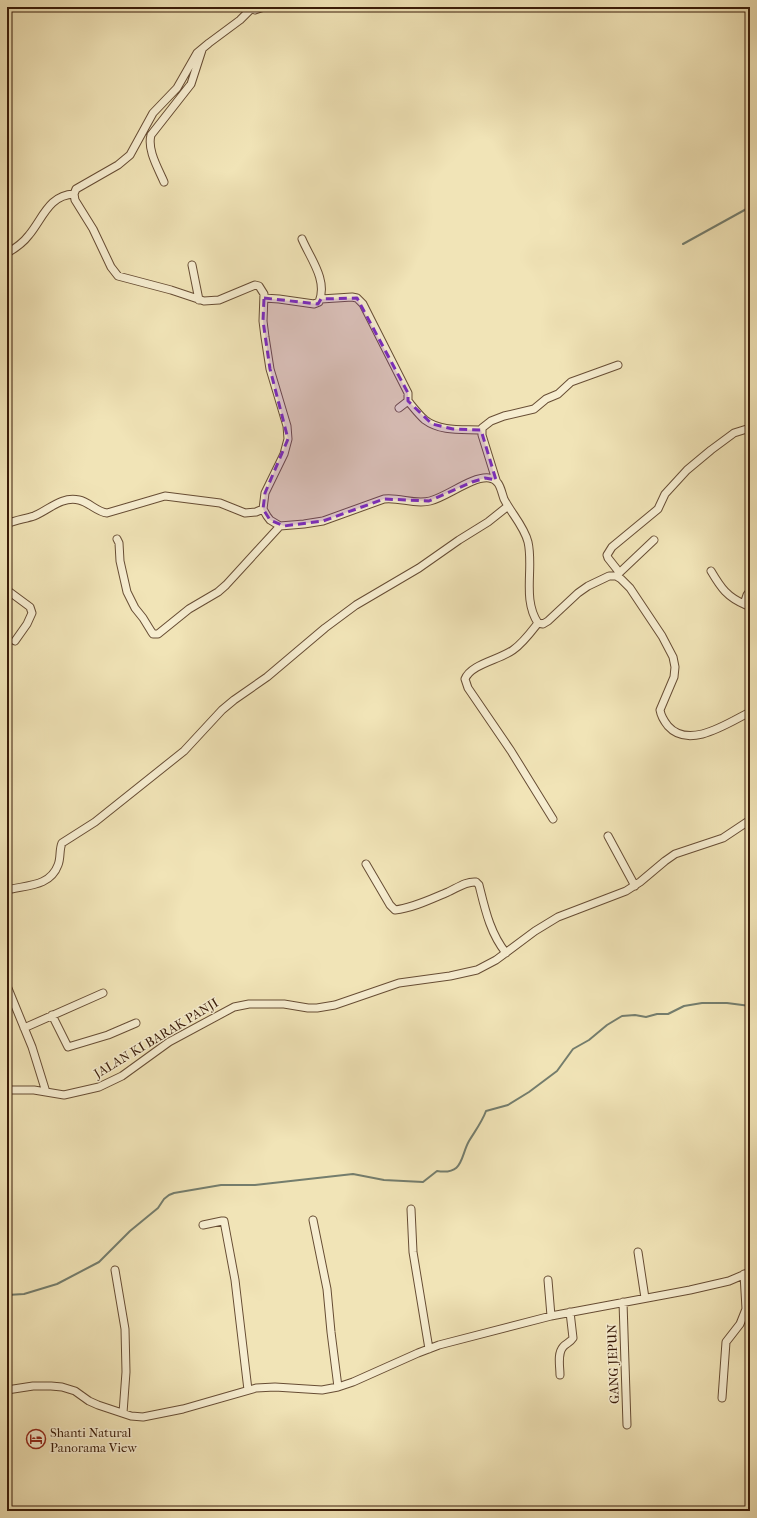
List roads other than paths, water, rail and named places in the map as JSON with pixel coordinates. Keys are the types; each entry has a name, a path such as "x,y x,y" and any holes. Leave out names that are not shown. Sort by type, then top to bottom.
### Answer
{"street":[{"path":"264,7 258,10 250,8 240,20 197,53 176,88 153,113 130,154 118,165 76,189 74,194 75,200 93,229 111,267 118,276 180,292 208,302 219,300 255,286 259,286 261,288 264,294 263,321 272,376 287,426 288,439 284,454 265,493 263,510 270,520 280,526 294,526 323,521 384,499 395,498 418,503 429,502 472,482 485,478 496,480"},
{"path":"164,182 154,160 149,142 151,135 191,84 202,48"},
{"path":"7,253 19,246 54,201 66,194 74,194"},
{"path":"264,298 278,298 314,304 318,303 321,299 322,290 319,273 302,239"},
{"path":"192,265 199,300"},
{"path":"321,299 352,297 360,300 408,394 408,401 426,420 432,424 453,429 481,430 491,421 534,408 546,399 558,394 571,382 618,365"},
{"path":"399,408 408,401"},
{"path":"750,428 734,433 687,470 665,494 658,510 612,547 607,555 617,574 630,588 664,640 673,657 674,677 660,710 663,719 673,732 689,736 704,734 750,712"},
{"path":"481,430 496,480 528,543 529,583 533,612 538,622 543,624 548,621 578,593 588,586 604,578 617,574 654,540"},
{"path":"7,524 35,515 59,502 68,499 85,502 107,513 165,496 220,503 245,513 263,510"},
{"path":"7,890 37,884 50,877 59,862 59,849 62,843 95,822 184,751 222,710 234,700 267,677 325,628 356,605 419,568 488,522 508,506"},
{"path":"117,539 122,570 131,603 153,634 158,634 189,609 218,592 280,526"},
{"path":"711,571 728,595 748,606"},
{"path":"7,590 30,607 32,613 27,624 15,641"},
{"path":"748,606 746,598 750,592"},
{"path":"538,622 527,637 513,650 496,659 476,666 465,679 468,688 511,751 553,819"},
{"name":"JALAN KI BARAK PANJI","path":"7,1090 22,1089 64,1095 88,1091 110,1083 169,1042 234,1007 249,1004 284,1004 308,1008 335,1005 399,983 450,976 478,970 491,963 535,931 564,913 603,900 635,886 675,854 724,838 750,820"},
{"path":"608,836 635,886"},
{"path":"366,864 390,905 395,910 429,900 463,884 472,881 476,882 479,885 493,933 496,940 506,953"},
{"path":"7,986 32,1047 46,1092"},
{"path":"24,1028 103,993"},
{"path":"52,1015 68,1047 108,1035 136,1023"},
{"path":"411,1209 413,1252 429,1349"},
{"path":"313,1220 327,1289 330,1332 338,1387"},
{"path":"203,1225 224,1221 235,1280 248,1390"},
{"path":"638,1252 645,1298"},
{"path":"115,1270 125,1329 126,1372 123,1413"},
{"path":"7,1390 33,1386 62,1387 78,1393 93,1403 131,1416 143,1417 164,1414 248,1390 275,1387 322,1390 338,1387 369,1376 429,1349 552,1316 729,1281 747,1273 747,1316 726,1342 722,1398"},
{"path":"548,1280 552,1316"},
{"name":"GANG JEPUN","path":"623,1302 627,1425"},
{"path":"560,1376 560,1352 564,1346 572,1341 573,1338 570,1312"}],"waterway":[{"path":"683,244 750,207"},
{"path":"7,1295 24,1294 57,1284 99,1262 130,1231 158,1208 164,1199 174,1193 221,1185 255,1185 353,1174 384,1180 423,1182 437,1171 446,1172 452,1170 460,1164 466,1147 486,1111 508,1105 529,1092 557,1071 573,1049 589,1040 607,1025 622,1016 635,1015 646,1017 657,1014 668,1014 684,1006 702,1003 727,1003 750,1006"}],"place":[{"name":"Shanti Natural Panorama View","path":"36,1439"}]}
